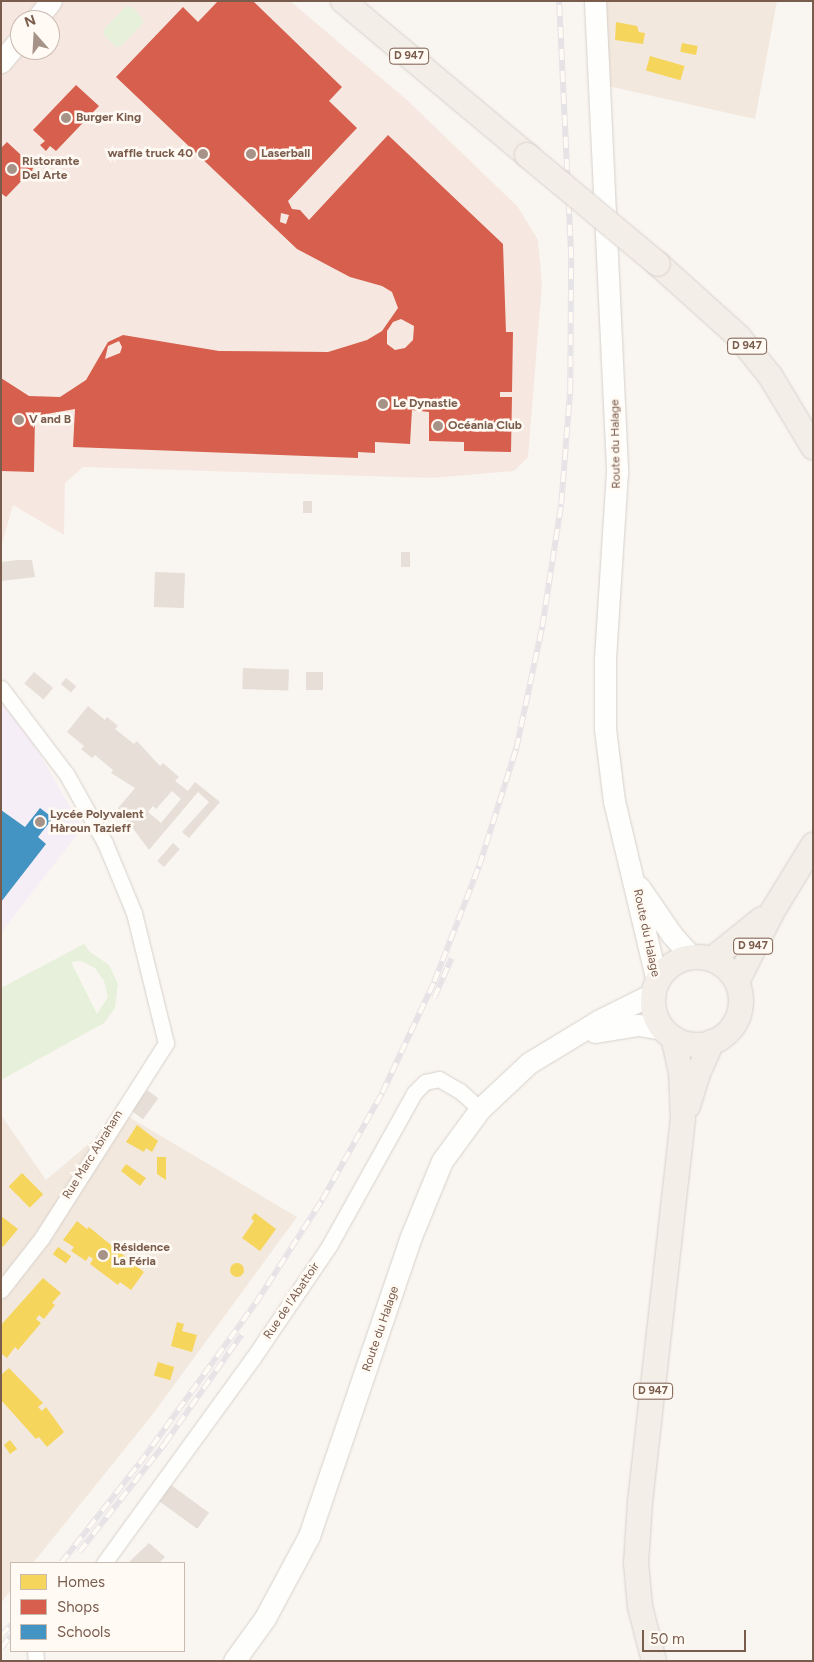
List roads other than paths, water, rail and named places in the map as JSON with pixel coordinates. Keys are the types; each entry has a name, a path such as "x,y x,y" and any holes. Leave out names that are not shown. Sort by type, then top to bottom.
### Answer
{"main road":[{"name":"D 947","path":"343,1 658,264 739,337 771,377 813,447"},
{"name":"Route du Halage","path":"234,1661 266,1618 294,1567 324,1496 428,1191 442,1161 480,1109 529,1063 655,987 636,883 614,801 604,692 618,472 595,1"},
{"path":"1,62 10,51"},
{"name":"D 947","path":"737,982 772,912 813,845"},
{"name":"Route du Halage","path":"636,883 672,935 702,958"},
{"name":"D 947","path":"702,958 772,912"},
{"path":"702,958 722,964 737,982 741,994 738,1017 723,1036 712,1042 699,1045 668,1033 654,1012 655,987 671,965 702,958"},
{"name":"Route du Halage","path":"575,1035 638,1025 668,1033"},
{"name":"D 947","path":"654,1661 640,1607 636,1563 640,1502 683,1119 681,1072 668,1033"},
{"name":"D 947","path":"683,1119 699,1071 712,1042"}],"street":[{"name":"Rue Marc Abraham","path":"1,688 68,775 93,822 134,913 166,1043 40,1239 1,1290"},
{"name":"Rue de l'Abattoir","path":"105,1562 254,1358 329,1246 414,1093 425,1082 439,1079 460,1091 480,1109"}],"railway":[{"path":"62,1562 139,1464 255,1304 322,1200 382,1093 434,982 479,866 516,749 542,627 561,504 570,389 571,258 559,1"},
{"path":"434,998 451,959"},
{"path":"79,1552 165,1443 242,1334"},
{"path":"1,1636 10,1626"},
{"path":"1,1648 10,1636"}],"place":[{"name":"Burger King","path":"66,118"},
{"name":"waffle truck 40","path":"203,154"},
{"name":"Laserball","path":"251,154"},
{"name":"Ristorante Del Arte","path":"12,169"},
{"name":"Le Dynastie","path":"383,404"},
{"name":"V and B","path":"19,420"},
{"name":"Océania Club","path":"438,426"},
{"name":"Lycée Polyvalent Hàroun Tazieff","path":"40,822"},
{"name":"Résidence La Féria","path":"103,1255"}]}
